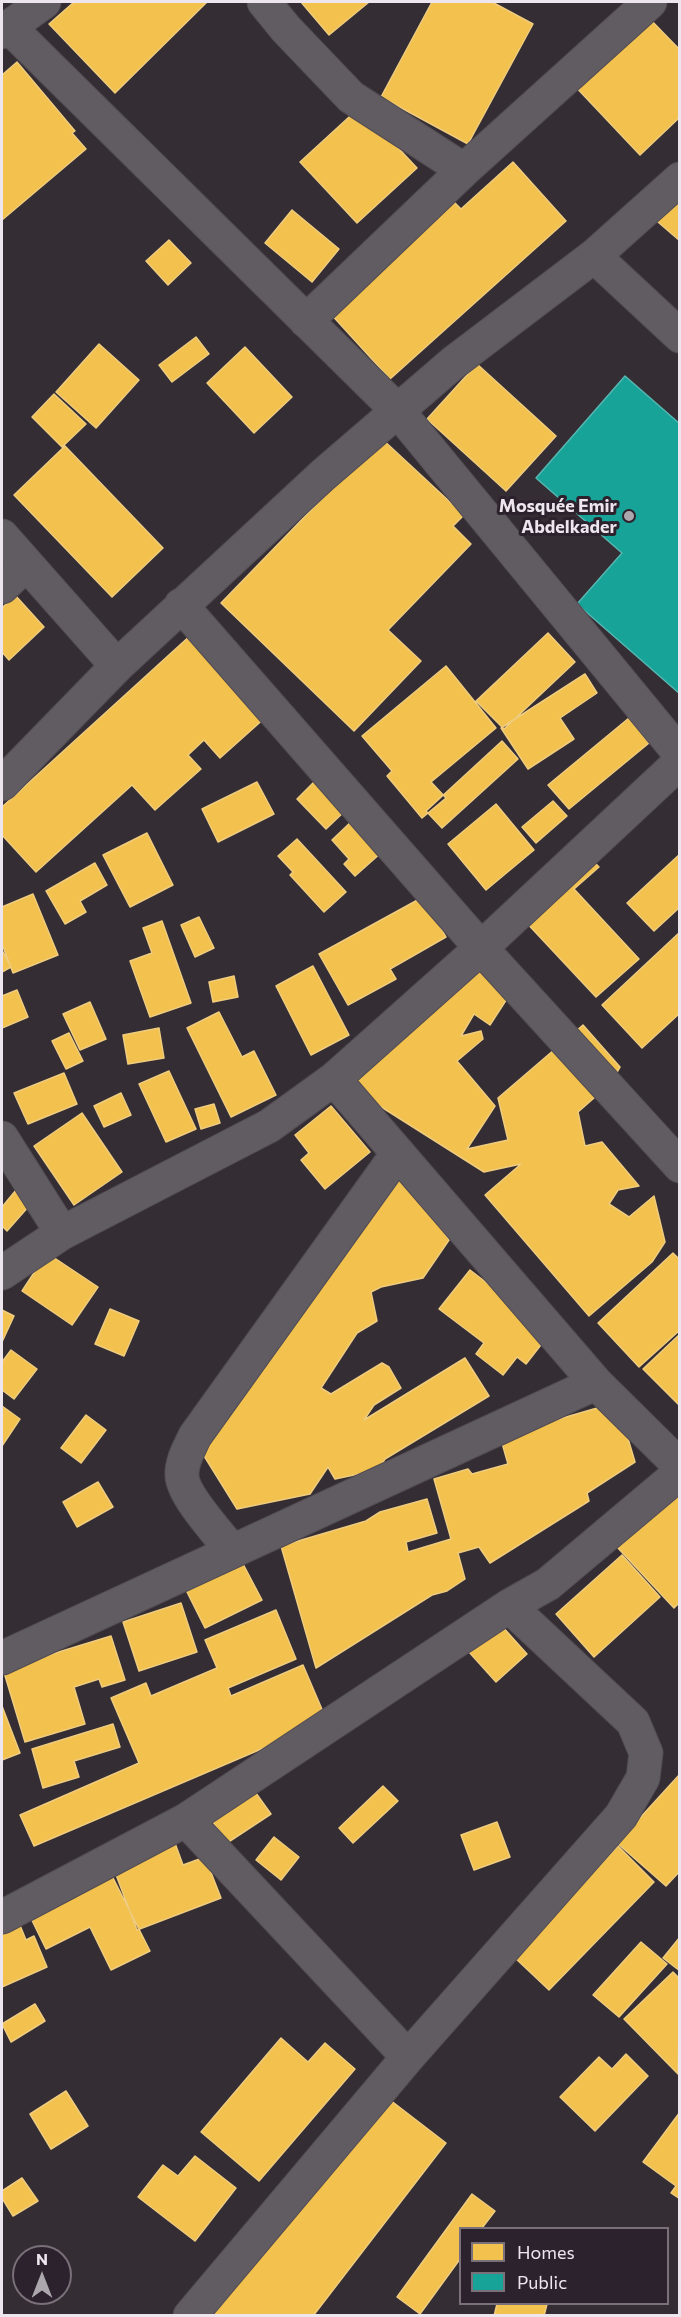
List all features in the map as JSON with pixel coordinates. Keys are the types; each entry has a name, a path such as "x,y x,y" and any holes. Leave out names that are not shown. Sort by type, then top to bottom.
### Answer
{"street":[{"path":"44,2 5,30 398,411 680,754"},
{"path":"264,2 286,29 351,97 464,170"},
{"path":"306,321 464,170 650,2"},
{"path":"2,784 117,666 181,605 398,411 453,363 594,256 680,179"},
{"path":"594,256 680,336"},
{"path":"2,536 117,666"},
{"path":"2,586 26,564"},
{"path":"181,605 481,948 680,1166"},
{"path":"2,1273 62,1233 269,1126 334,1079 481,948 680,762"},
{"path":"334,1079 596,1383 680,1466"},
{"path":"2,1138 62,1233"},
{"path":"232,1551 191,1496 182,1478 185,1457 195,1436 398,1153"},
{"path":"2,1658 596,1383"},
{"path":"2,1917 186,1820 509,1606 548,1584 680,1473"},
{"path":"190,2316 408,2057 621,1816 644,1778 646,1753 633,1722 509,1606"},
{"path":"186,1820 408,2057"}],"building: Homes":[{"path":"74,2 207,2 115,93 49,24"},
{"path":"301,2 369,2 329,35"},
{"path":"432,2 492,2 533,24 468,144 381,97"},
{"path":"645,14 680,50 680,117 640,155 572,83"},
{"path":"17,62 75,131 72,133 86,149 2,220 2,75"},
{"path":"360,107 417,168 357,223 300,162"},
{"path":"513,162 566,221 390,379 329,312 453,201 461,209"},
{"path":"680,186 680,241 651,216"},
{"path":"292,210 339,249 312,282 265,243"},
{"path":"169,240 191,263 168,285 146,261"},
{"path":"196,337 209,354 172,382 159,365"},
{"path":"99,344 139,380 96,428 56,392"},
{"path":"245,347 292,397 254,433 207,383"},
{"path":"477,364 556,436 506,491 427,419"},
{"path":"54,394 86,424 62,447 32,417"},
{"path":"381,438 464,515 453,526 471,544 388,630 421,661 354,731 221,603"},
{"path":"65,446 163,548 112,597 14,495"},
{"path":"15,595 44,627 9,660 2,652 2,608"},
{"path":"548,633 575,662 504,729 476,701"},
{"path":"192,634 267,716 220,758 204,740 188,755 201,769 155,810 132,785 36,872 2,835 2,807"},
{"path":"446,666 496,728 431,782 446,798 422,818 387,776 392,771 362,736"},
{"path":"585,674 597,693 560,718 574,739 528,769 501,728"},
{"path":"629,718 649,743 569,809 548,785"},
{"path":"502,741 518,759 442,828 426,811"},
{"path":"318,778 347,809 326,829 297,799"},
{"path":"257,782 274,814 218,842 202,809"},
{"path":"553,801 567,816 536,843 522,827"},
{"path":"496,804 534,850 486,890 448,844"},
{"path":"353,820 382,852 355,876 344,864 349,859 332,840"},
{"path":"147,833 173,885 130,907 103,855"},
{"path":"297,839 346,892 324,912 290,875 293,872 278,856"},
{"path":"680,854 680,907 654,931 627,903"},
{"path":"590,858 599,867 574,889 639,959 596,997 523,919"},
{"path":"95,863 107,885 80,901 86,912 65,924 46,891"},
{"path":"33,894 58,955 13,973 2,944 2,907"},
{"path":"423,897 446,937 390,969 396,979 348,1005 319,954"},
{"path":"199,917 214,948 195,957 181,925"},
{"path":"162,921 191,1003 150,1017 130,961 152,953 143,928"},
{"path":"680,932 680,1013 642,1048 602,1005"},
{"path":"2,950 11,967 2,972"},
{"path":"487,963 512,991 490,1025 474,1014 461,1036 481,1031 483,1039 457,1061 495,1106 467,1149 508,1140 498,1098 583,1025 620,1067 610,1084 578,1112 585,1146 602,1142 639,1186 618,1190 609,1204 629,1217 654,1196 665,1242 652,1262 589,1316 485,1195 521,1164 484,1172 345,1084"},
{"path":"313,966 349,1035 311,1055 276,986"},
{"path":"234,976 238,997 213,1002 209,982"},
{"path":"17,990 28,1017 2,1028 2,996"},
{"path":"90,1002 106,1039 80,1050 63,1014"},
{"path":"219,1012 242,1057 254,1051 276,1095 231,1117 187,1028"},
{"path":"159,1028 164,1058 128,1064 123,1035"},
{"path":"69,1033 83,1061 66,1069 52,1041"},
{"path":"169,1071 196,1129 166,1142 139,1084"},
{"path":"64,1073 77,1104 28,1124 14,1093"},
{"path":"121,1093 131,1115 104,1127 94,1106"},
{"path":"214,1104 220,1123 201,1129 195,1109"},
{"path":"331,1106 370,1152 325,1189 301,1160 309,1153 295,1135"},
{"path":"82,1113 122,1172 74,1205 34,1146"},
{"path":"401,1163 449,1240 423,1278 381,1287 371,1292 377,1321 357,1333 321,1388 331,1394 382,1363 389,1367 401,1388 374,1405 364,1420 465,1358 489,1396 385,1459 378,1470 335,1479 328,1467 310,1494 237,1509 201,1451 261,1361 276,1352"},
{"path":"21,1184 37,1197 7,1231 2,1226 2,1207"},
{"path":"47,1253 98,1287 72,1325 22,1291"},
{"path":"673,1253 680,1260 680,1330 639,1367 598,1323"},
{"path":"470,1270 551,1332 526,1364 517,1357 503,1375 476,1354 484,1343 439,1309"},
{"path":"110,1309 139,1321 124,1356 95,1344"},
{"path":"2,1310 14,1316 2,1342"},
{"path":"680,1334 680,1406 643,1369"},
{"path":"11,1350 37,1369 14,1399 2,1390 2,1362"},
{"path":"611,1404 624,1425 635,1462 587,1493 589,1501 490,1563 479,1547 458,1553 465,1579 447,1591 432,1595 316,1668 281,1546 366,1521 380,1512 427,1499 437,1533 406,1542 408,1552 451,1539 434,1479 468,1469 472,1474 508,1464 500,1436"},
{"path":"2,1406 20,1419 2,1446"},
{"path":"86,1415 106,1430 81,1463 61,1448"},
{"path":"98,1482 113,1507 77,1527 63,1502"},
{"path":"680,1488 680,1602 674,1608 617,1547"},
{"path":"622,1555 660,1597 594,1657 556,1614"},
{"path":"242,1562 262,1600 205,1628 186,1590"},
{"path":"181,1603 197,1652 139,1671 123,1622"},
{"path":"276,1610 296,1659 228,1688 231,1696 303,1665 327,1721 34,1846 20,1815 139,1763 111,1698 146,1683 151,1696 217,1668 205,1640"},
{"path":"501,1625 527,1654 496,1682 469,1652"},
{"path":"111,1636 125,1680 102,1687 99,1679 74,1687 85,1724 25,1742 3,1669"},
{"path":"2,1706 20,1753 2,1760"},
{"path":"113,1724 120,1747 74,1761 79,1777 43,1788 32,1749"},
{"path":"680,1774 680,1871 666,1886 617,1843"},
{"path":"383,1786 398,1801 353,1843 339,1828"},
{"path":"253,1789 271,1814 227,1843 210,1818"},
{"path":"497,1822 510,1857 474,1870 461,1835"},
{"path":"172,1835 183,1865 205,1857 221,1898 137,1930 110,1859"},
{"path":"274,1837 299,1857 281,1880 256,1860"},
{"path":"618,1846 654,1882 549,1990 513,1956"},
{"path":"107,1866 150,1951 111,1970 90,1927 46,1949 25,1906"},
{"path":"15,1913 26,1940 34,1936 47,1967 2,1987 2,1919"},
{"path":"680,1937 680,1971 663,1958"},
{"path":"641,1942 667,1964 619,2017 593,1995"},
{"path":"673,1972 680,1979 678,2074 624,2019"},
{"path":"35,2004 45,2021 11,2042 2,2024"},
{"path":"281,2038 308,2062 325,2043 355,2069 259,2181 201,2132"},
{"path":"626,2054 648,2076 595,2131 560,2097 599,2057 612,2069"},
{"path":"66,2091 88,2126 51,2149 30,2114"},
{"path":"381,2093 446,2143 313,2316 210,2316"},
{"path":"680,2112 680,2199 671,2193 676,2186 643,2162"},
{"path":"195,2156 236,2188 195,2241 138,2197 163,2165 178,2176"},
{"path":"22,2178 38,2201 13,2216 2,2198 2,2191"},
{"path":"472,2194 495,2211 483,2227 459,2227 459,2260 420,2314 397,2297"},
{"path":"497,2305 547,2305 544,2316 494,2316"}],"building: Public":[{"name":"Mosquée Emir Abdelkader","path":"625,376 680,424 680,694 577,604 622,553 536,478"}],"place":[{"name":"Mosquée Emir Abdelkader","path":"629,516"}]}
